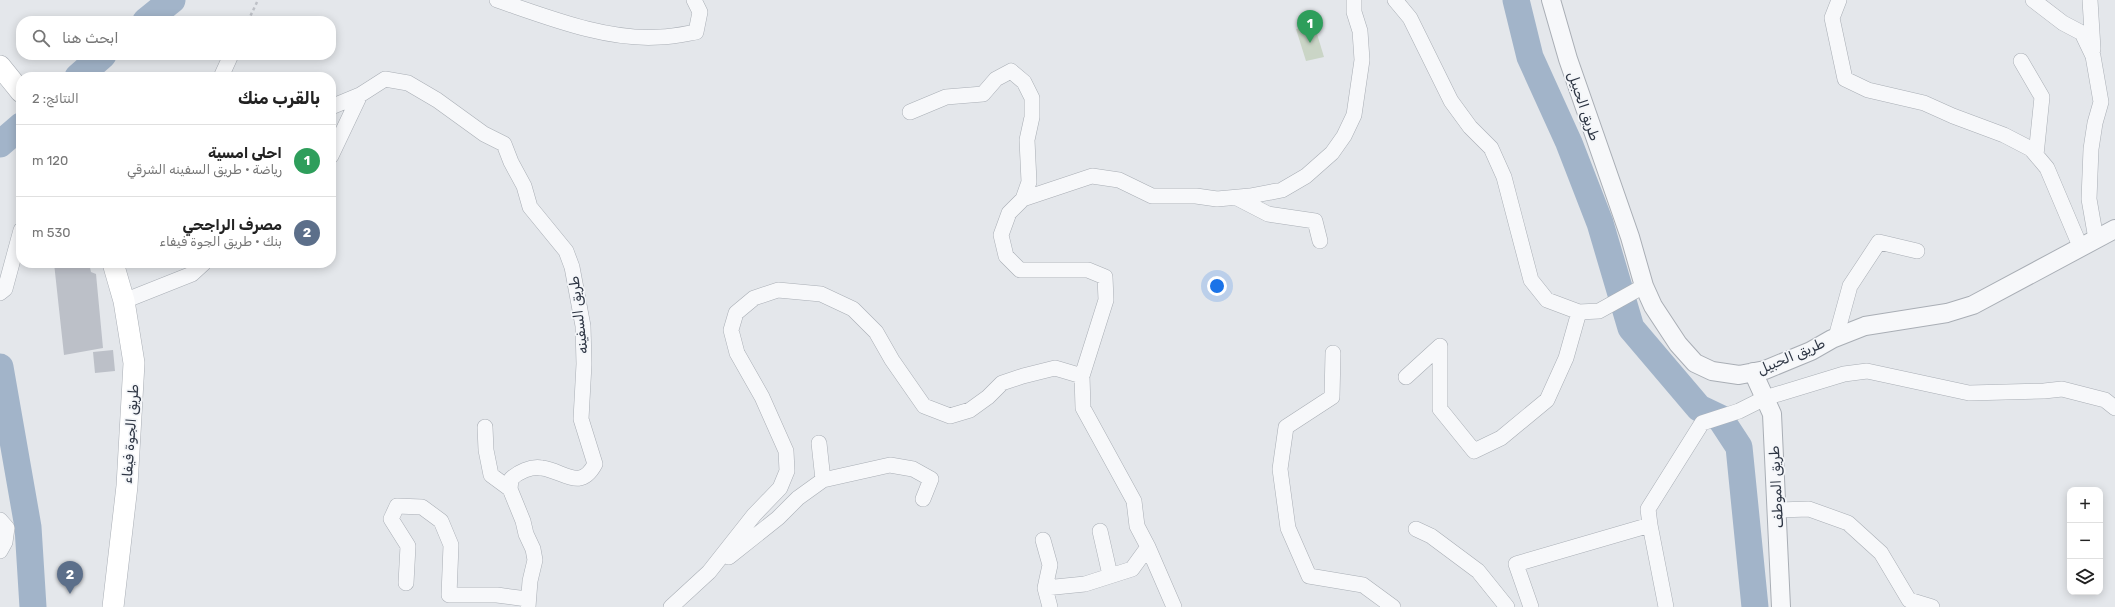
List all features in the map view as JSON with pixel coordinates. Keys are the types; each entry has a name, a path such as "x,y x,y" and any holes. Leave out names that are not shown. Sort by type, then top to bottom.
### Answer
{"main road":[{"path":"0,66 16,86"},
{"name":"طريق الجوة فيفاء","path":"113,607 128,486 134,390 134,363 124,300 114,268"}],"street":[{"path":"497,0 574,25 628,37 660,37 696,32 700,12 694,0"},
{"path":"1023,199 1092,176 1119,180 1152,196 1196,196 1218,199 1236,198 1282,190 1306,176 1332,153 1344,136 1354,115 1362,60 1360,31 1354,12 1354,0"},
{"path":"1395,0 1410,18 1451,101 1470,127 1491,148 1504,177 1531,280 1547,300 1579,312 1599,311 1644,286"},
{"name":"طريق الحبيل","path":"1551,0 1568,59 1630,237 1644,286 1665,327 1678,344 1695,363 1712,371 1739,375 1765,370 1804,354 1836,337 1865,326 1947,313 1973,304 2115,229"},
{"path":"1839,0 1832,18 1845,79 1868,90 1924,103 1952,116 2004,135 2031,149 2047,168 2088,243"},
{"path":"2033,0 2063,24 2082,33 2093,56"},
{"path":"2088,243 2091,149 2094,123 2101,102 2093,56 2090,0"},
{"path":"222,72 228,60"},
{"path":"2021,62 2042,97 2036,155"},
{"path":"910,112 946,96 983,94 996,79 1012,71 1024,82 1032,98 1032,117 1027,140 1029,182 1023,199 1009,213 1001,235 1006,256 1020,270 1088,270 1105,277 1106,300 1082,376 1083,408 1134,501 1137,526 1148,547 1174,607"},
{"name":"طريق السفينه","path":"336,105 360,95 386,79 408,83 436,100 484,134 504,144 511,162 524,186 530,207 566,251 572,266 583,326 584,364 581,419 595,464 590,473 583,478 572,479 541,467 519,472 511,479 510,489"},
{"path":"336,145 360,95"},
{"path":"1236,198 1268,214 1315,221 1320,241"},
{"path":"1836,337 1850,286 1879,242 1918,251"},
{"path":"0,293 5,289 16,248"},
{"path":"124,300 192,274 199,268"},
{"path":"709,572 754,516 780,488 787,471 786,451 762,397 738,353 731,330 736,313 754,298 778,290 821,294 853,310 876,332 892,360 924,406 950,416 970,410 988,397 1002,383 1023,376 1055,368 1082,376"},
{"path":"1406,377 1440,346 1440,409 1474,451 1500,438 1547,400 1566,358 1579,312"},
{"path":"1333,354 1332,397 1286,427 1280,469 1288,528 1309,576 1363,585 1393,607"},
{"path":"1666,607 1648,508 1702,423 1739,411 1765,398 1844,374 1867,371 1969,393 2044,391 2062,389 2105,400 2115,408"},
{"name":"طريق الموطف","path":"1753,372 1772,414 1778,510 1781,607"},
{"path":"406,583 408,546 391,519 397,506 422,506 441,521 451,545 449,595 497,595 528,603 535,560 533,548 526,534 523,521 510,489 491,475 486,450 485,427"},
{"path":"819,443 823,480"},
{"path":"671,607 709,572 778,518 798,498 823,480 890,465 913,468 931,479 923,499"},
{"path":"1778,510 1809,508 1848,523 1881,553 1909,600 1932,607"},
{"path":"0,520 7,528 5,542 0,551"},
{"path":"1531,607 1516,564 1650,525"},
{"path":"1416,529 1431,536 1478,571 1507,607"},
{"path":"1100,531 1110,575"},
{"path":"1044,540 1050,565 1045,588 1050,607"},
{"path":"1045,588 1084,584 1132,569 1148,547"}],"path":[{"path":"250,16 258,0"}],"green space":[{"path":"1314,24 1324,57 1306,61 1296,29"}],"building":[{"path":"55,268 90,268 91,272 96,274 103,348 64,355"},
{"path":"113,350 115,371 95,373 93,352"}],"waterway":[{"path":"152,16 172,0"},
{"path":"1516,0 1530,57 1569,143 1600,223 1631,328 1699,408 1720,418 1739,447 1755,607"},
{"path":"84,72 97,60"},
{"path":"0,144 16,130"},
{"path":"0,367 28,527 33,607"}],"place":[{"name":"احلى امسية","path":"1310,43"},
{"name":"مصرف الراجحي","path":"70,594"}]}
